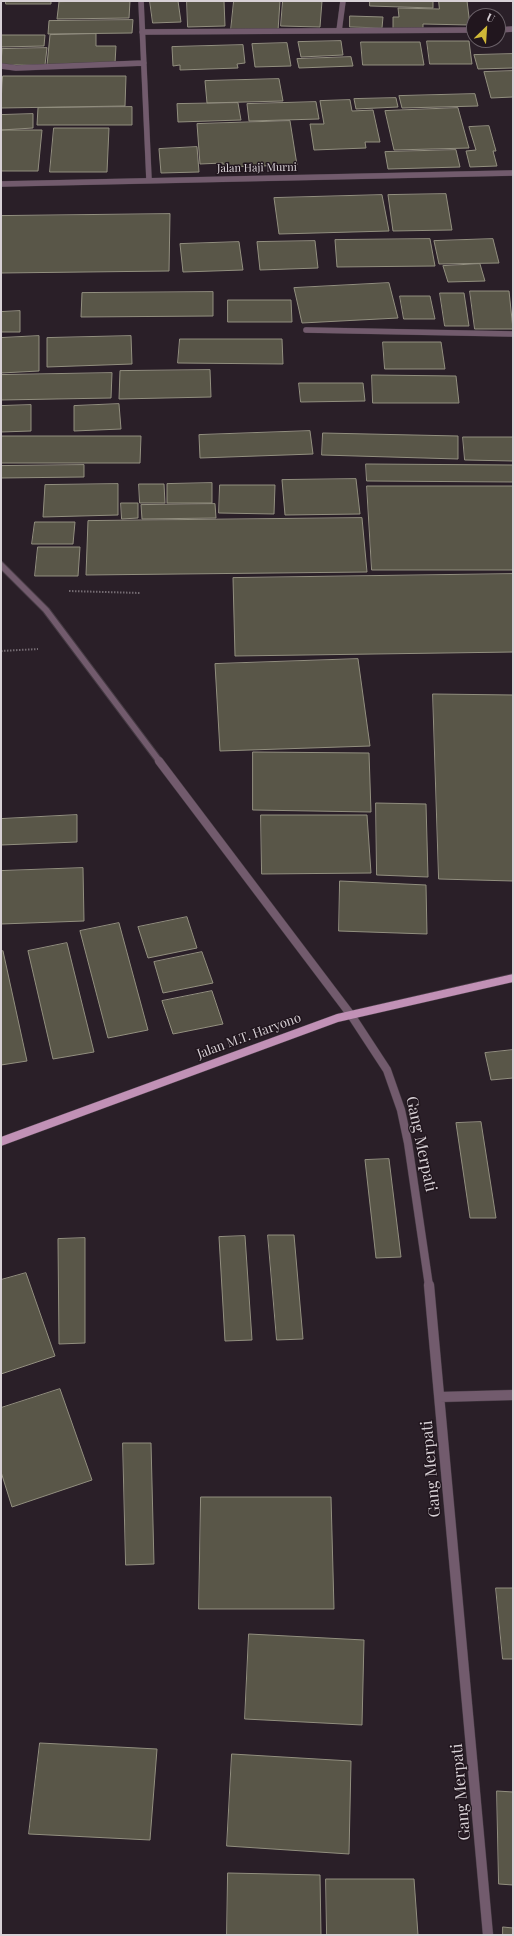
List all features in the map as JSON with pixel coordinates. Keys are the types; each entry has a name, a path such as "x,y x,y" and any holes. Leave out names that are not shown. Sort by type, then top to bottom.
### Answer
{"main road":[{"name":"Jalan M.T. Haryono","path":"1,1142 337,1018 513,978"}],"street":[{"path":"141,1 149,180"},
{"path":"339,31 343,1"},
{"path":"142,32 466,30"},
{"path":"1,66 16,68 144,63"},
{"name":"Jalan Haji Murni","path":"1,184 513,173"},
{"path":"306,330 513,334"},
{"name":"Gang Merpati","path":"1,565 46,610 65,634 351,1015 387,1070 401,1110 428,1272 488,1935"},
{"path":"440,1397 513,1395"}],"path":[{"path":"26,590 140,593"}],"building":[{"path":"6,1 51,1 51,4 6,4"},
{"path":"130,1 129,18 57,19 59,2"},
{"path":"150,1 178,1 181,22 153,23"},
{"path":"187,1 224,1 225,26 188,27"},
{"path":"234,1 280,1 278,31 231,30"},
{"path":"283,1 322,1 320,27 281,26"},
{"path":"370,1 433,1 433,8 370,6"},
{"path":"439,1 467,1 466,25 423,24 423,30 393,29 393,17 399,17 398,8 439,9"},
{"path":"350,16 383,17 382,28 350,27"},
{"path":"133,20 132,33 48,34 49,21"},
{"path":"96,34 96,46 116,46 115,63 47,65 50,35"},
{"path":"1,35 45,35 44,46 1,47"},
{"path":"341,41 343,55 301,57 298,42"},
{"path":"427,41 466,41 466,48 470,48 472,64 430,64"},
{"path":"361,42 420,42 424,65 363,65"},
{"path":"287,43 291,66 255,67 252,44"},
{"path":"243,45 245,63 237,64 238,68 180,70 180,65 173,66 172,47"},
{"path":"47,48 45,65 1,65 2,49"},
{"path":"513,54 513,68 478,69 474,55"},
{"path":"351,57 353,66 299,68 297,59"},
{"path":"513,71 513,97 491,98 484,72"},
{"path":"3,76 126,76 125,106 1,108"},
{"path":"279,79 283,101 207,103 205,81"},
{"path":"475,94 478,106 402,108 399,96"},
{"path":"396,98 398,107 356,109 354,99"},
{"path":"350,100 352,111 373,110 380,142 365,142 366,148 314,150 310,124 324,124 320,101"},
{"path":"316,102 319,119 249,121 247,104"},
{"path":"238,103 241,120 178,122 177,104"},
{"path":"132,107 132,125 37,125 38,108"},
{"path":"458,108 469,148 394,150 385,111"},
{"path":"33,114 33,128 1,130 1,115"},
{"path":"290,121 297,165 223,167 223,163 200,164 197,124"},
{"path":"489,126 496,151 493,151 497,166 470,167 466,151 476,150 469,127"},
{"path":"54,128 109,128 107,172 50,172"},
{"path":"1,130 42,130 38,171 1,171"},
{"path":"197,147 199,172 161,173 159,149"},
{"path":"456,150 460,167 388,169 385,152"},
{"path":"446,194 452,230 393,231 388,195"},
{"path":"382,195 389,231 279,234 274,198"},
{"path":"170,214 169,271 1,273 1,216"},
{"path":"430,239 435,266 337,267 335,240"},
{"path":"493,239 499,263 439,264 434,241"},
{"path":"315,241 318,268 260,270 257,242"},
{"path":"239,242 243,270 183,272 180,244"},
{"path":"480,264 485,281 448,282 443,266"},
{"path":"389,283 398,318 302,323 294,288"},
{"path":"470,291 509,291 513,329 475,329"},
{"path":"213,292 213,316 81,317 82,293"},
{"path":"440,293 464,293 469,326 445,326"},
{"path":"400,296 430,296 435,319 404,319"},
{"path":"228,300 291,300 292,322 228,322"},
{"path":"20,311 20,332 1,332 1,312"},
{"path":"39,336 39,371 1,373 1,338"},
{"path":"131,336 132,364 47,367 47,338"},
{"path":"180,339 282,339 283,364 178,363"},
{"path":"383,342 441,342 445,369 385,369"},
{"path":"210,370 211,397 119,399 120,371"},
{"path":"112,373 111,398 1,400 1,375"},
{"path":"372,375 456,376 459,403 373,403"},
{"path":"299,383 363,383 365,401 301,402"},
{"path":"119,404 121,429 74,431 74,406"},
{"path":"31,405 31,431 1,432 1,406"},
{"path":"310,431 313,454 200,458 199,435"},
{"path":"323,433 458,436 458,459 322,455"},
{"path":"1,436 141,436 140,463 1,463"},
{"path":"463,437 513,437 513,461 465,460"},
{"path":"366,464 513,465 513,482 367,481"},
{"path":"84,465 84,477 1,478 1,466"},
{"path":"356,479 360,514 285,515 282,480"},
{"path":"212,483 212,503 167,503 167,484"},
{"path":"118,484 118,515 43,517 45,485"},
{"path":"139,484 164,484 165,503 140,503"},
{"path":"220,485 275,485 274,514 219,513"},
{"path":"367,486 513,486 513,570 372,570"},
{"path":"121,503 138,503 138,518 122,519"},
{"path":"215,504 216,518 142,519 141,505"},
{"path":"362,518 367,572 86,575 88,521"},
{"path":"35,522 75,522 73,544 32,544"},
{"path":"38,547 80,547 78,576 35,576"},
{"path":"513,574 513,652 235,656 233,578"},
{"path":"358,659 370,746 220,751 215,664"},
{"path":"433,694 513,695 513,881 439,879"},
{"path":"253,752 369,753 371,812 253,810"},
{"path":"376,803 426,804 428,877 377,875"},
{"path":"77,815 77,842 1,845 1,819"},
{"path":"261,815 367,815 371,873 262,874"},
{"path":"83,868 84,921 1,924 1,871"},
{"path":"340,881 426,885 427,934 339,931"},
{"path":"187,917 197,948 148,958 138,927"},
{"path":"119,923 148,1030 108,1038 80,931"},
{"path":"67,943 94,1052 53,1059 28,951"},
{"path":"3,951 27,1061 1,1065 1,952"},
{"path":"202,952 213,983 163,993 154,962"},
{"path":"212,991 223,1024 173,1034 162,1001"},
{"path":"513,1050 513,1078 491,1080 485,1053"},
{"path":"481,1122 496,1218 470,1218 456,1123"},
{"path":"389,1159 401,1257 376,1258 365,1160"},
{"path":"268,1235 294,1235 303,1339 277,1340"},
{"path":"245,1236 252,1340 225,1341 219,1237"},
{"path":"85,1238 85,1343 59,1344 58,1239"},
{"path":"26,1273 55,1356 1,1374 1,1280"},
{"path":"60,1389 92,1480 12,1507 1,1472 1,1408"},
{"path":"123,1443 151,1443 154,1564 126,1565"},
{"path":"201,1497 331,1497 334,1609 199,1609"},
{"path":"496,1588 513,1588 513,1659 503,1659"},
{"path":"249,1634 364,1640 362,1725 245,1719"},
{"path":"40,1743 157,1749 150,1840 29,1834"},
{"path":"232,1754 351,1761 349,1854 227,1846"},
{"path":"497,1791 513,1792 513,1885 499,1884"},
{"path":"228,1873 320,1875 321,1935 227,1935"},
{"path":"326,1879 414,1879 418,1935 327,1935"},
{"path":"503,1927 513,1928 513,1935 503,1935"}]}
